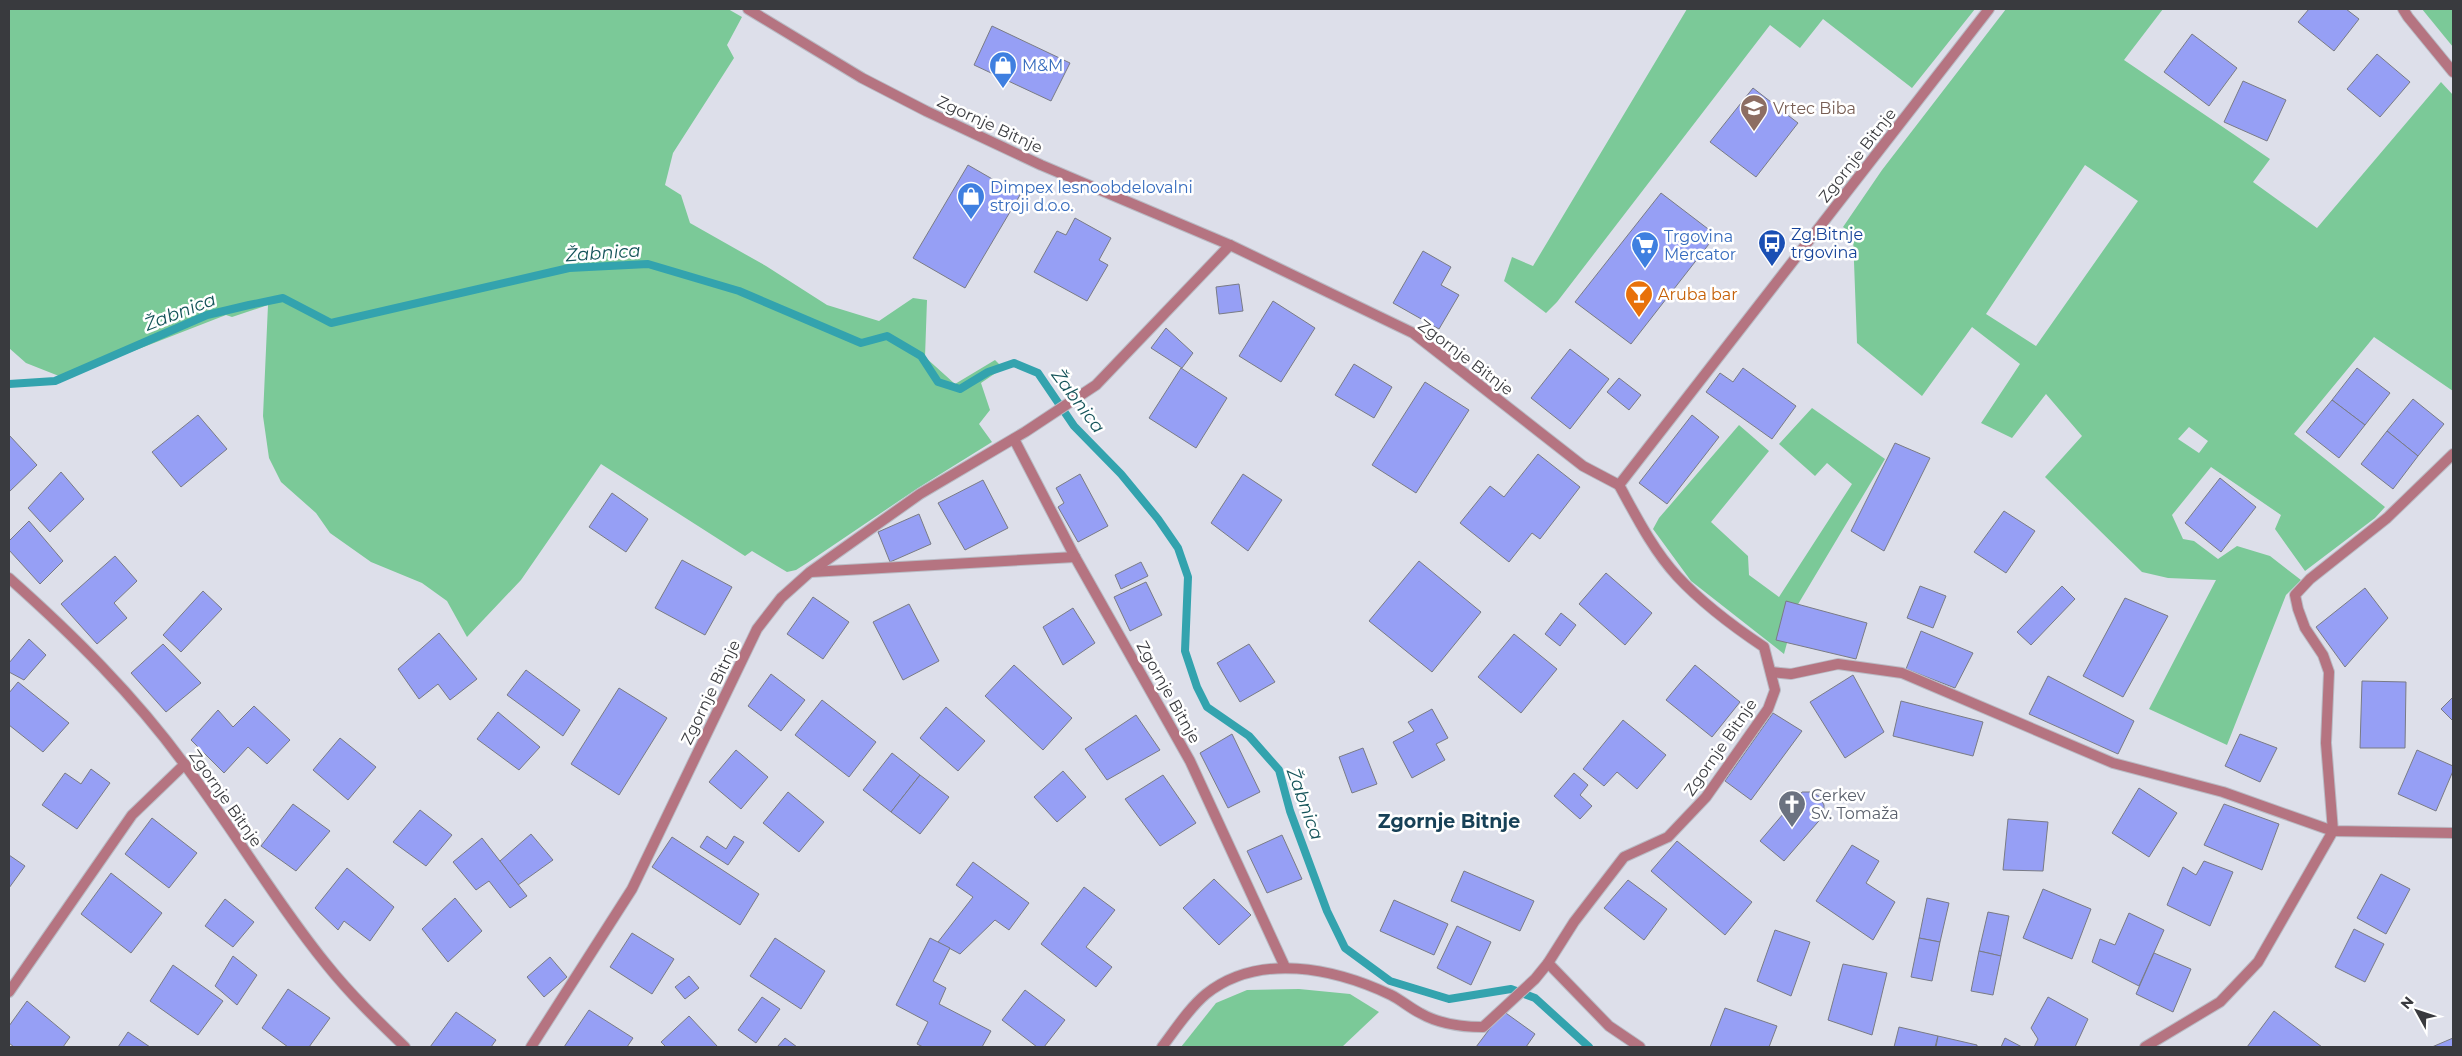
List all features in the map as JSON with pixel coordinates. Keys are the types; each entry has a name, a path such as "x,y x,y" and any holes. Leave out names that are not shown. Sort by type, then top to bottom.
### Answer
{"street":[{"name":"Zgornje Bitnje","path":"748,9 862,78 926,111 1041,164 1230,245 1413,333 1583,466 1619,485 1663,558 1677,576 1743,633 1764,647 1774,690 1768,709 1706,797 1668,837 1624,857 1574,922 1548,963 1535,979 1483,1027 1463,1027 1422,1014 1391,996 1350,980 1320,971 1285,967 1249,973 1223,982 1204,995 1162,1047"},
{"name":"Zgornje Bitnje","path":"1619,485 1989,9"},
{"path":"2403,9 2453,72"},
{"name":"Zgornje Bitnje","path":"530,1047 632,889 757,629 781,598 810,572 920,494 1014,439 1096,386 1230,245"},
{"name":"Zgornje Bitnje","path":"1014,439 1075,557 1190,761 1285,967"},
{"path":"2145,1047 2220,1002 2258,962 2333,831 2326,743 2329,672 2323,655 2305,628 2295,595 2310,579 2387,518 2453,454"},
{"path":"810,572 1075,557"},
{"name":"Zgornje Bitnje","path":"9,578 83,645 150,720 185,764 327,965 358,1002 405,1047"},
{"path":"1771,672 1791,674 1838,664 1902,673 2113,763 2223,792 2333,831 2453,833"},
{"path":"9,992 132,815 185,764"},
{"path":"1548,963 1609,1026 1640,1047"}],"green space":[{"path":"9,9 728,9 742,17 727,45 734,58 673,153 665,185 681,195 690,223 766,266 827,305 879,321 913,298 927,300 925,357 955,384 995,360 1003,368 981,383 990,410 979,424 992,442 918,488 796,570 787,572 752,551 745,556 601,464 521,580 467,637 447,601 422,583 371,562 330,533 316,513 281,482 269,458 263,416 268,305 232,317 226,315 64,378 26,363 9,348"},
{"path":"1687,9 1975,9 1912,88 1823,19 1800,48 1770,25 1557,302 1546,313 1504,281 1512,257 1533,266"},
{"path":"2006,9 2163,9 2124,60 2270,159 2253,182 2317,228 2441,82 2453,95 2453,391 2374,337 2294,434 2385,507 2375,518 2305,571 2275,529 2281,515 2211,467 2172,515 2183,539 2194,541 2218,559 2237,546 2270,556 2301,580 2286,595 2227,745 2149,709 2216,580 2168,578 2142,572 2045,477 2082,436 2046,394 2012,438 1981,423 2020,364 1972,327 1922,396 1857,343 1853,235 1843,227 1882,170","holes":["2085,165 2138,201 2036,346 1986,314","2189,427 2208,441 2199,453 2178,439"]},
{"path":"2422,9 2453,9 2453,47"},
{"path":"1812,408 1885,459 1797,606 1784,654 1691,581 1653,529 1659,518 1739,425 1769,451 1711,522 1748,556 1749,575 1779,597 1852,484 1827,463 1815,476 1779,444"},
{"path":"1299,989 1350,994 1379,1012 1342,1047 1181,1047 1216,1003 1247,990"}],"building":[{"path":"2309,9 2346,9 2359,19 2334,51 2298,22"},
{"path":"992,26 1070,63 1051,101 974,65"},
{"path":"2192,34 2237,68 2209,106 2164,72"},
{"path":"2377,54 2410,82 2380,117 2347,89"},
{"path":"2243,81 2286,100 2267,141 2224,122"},
{"name":"Vrtec Biba","path":"1753,88 1798,123 1756,177 1710,142"},
{"path":"968,165 1020,195 965,288 913,258"},
{"name":"Trgovina Mercator","path":"1661,193 1716,235 1631,344 1575,302"},
{"path":"1075,218 1111,238 1099,260 1108,265 1087,301 1034,272 1057,231 1066,235"},
{"path":"1423,251 1451,267 1441,285 1459,295 1439,329 1393,303"},
{"path":"1239,284 1243,311 1219,314 1216,287"},
{"path":"1273,301 1315,328 1281,382 1239,356"},
{"path":"1166,328 1193,353 1182,368 1151,348"},
{"path":"1570,349 1609,379 1570,429 1531,398"},
{"path":"1354,364 1392,387 1374,418 1335,395"},
{"path":"1181,368 1227,398 1196,448 1149,418"},
{"path":"1743,368 1796,406 1772,439 1706,392 1720,373 1733,382"},
{"path":"2357,368 2390,393 2365,425 2332,400"},
{"path":"1619,378 1641,395 1629,410 1607,392"},
{"path":"1425,382 1469,410 1416,493 1372,465"},
{"path":"2413,399 2444,424 2418,456 2387,431"},
{"path":"2332,400 2365,425 2339,458 2306,432"},
{"path":"198,415 227,449 181,487 152,452"},
{"path":"1692,415 1719,437 1667,504 1639,483"},
{"path":"2387,431 2418,456 2393,489 2361,464"},
{"path":"9,435 37,465 9,492"},
{"path":"1895,443 1930,458 1884,551 1851,531"},
{"path":"1538,454 1580,487 1540,539 1532,533 1509,562 1460,523 1490,486 1504,497"},
{"path":"61,472 84,499 50,532 28,508"},
{"path":"1080,474 1108,526 1078,542 1058,507 1064,503 1056,488"},
{"path":"1243,474 1282,500 1248,551 1211,523"},
{"path":"2220,478 2256,507 2221,552 2185,523"},
{"path":"983,480 1008,528 965,550 938,503"},
{"path":"612,493 648,519 626,552 589,527"},
{"path":"2004,511 2035,531 2006,573 1974,552"},
{"path":"919,514 931,544 890,562 878,532"},
{"path":"29,521 63,561 40,584 9,550 9,541"},
{"path":"115,556 137,581 114,603 127,618 97,644 61,604"},
{"path":"682,560 732,587 705,635 655,608"},
{"path":"1419,561 1481,612 1432,672 1369,621"},
{"path":"1141,562 1148,576 1121,589 1115,575"},
{"path":"1606,573 1652,613 1625,645 1579,604"},
{"path":"1146,582 1162,615 1130,631 1114,597"},
{"path":"1920,586 1946,596 1933,628 1907,618"},
{"path":"2062,586 2075,599 2031,645 2017,632"},
{"path":"2365,588 2388,618 2345,667 2316,627"},
{"path":"203,591 222,609 181,652 163,635"},
{"path":"813,597 849,622 823,659 787,634"},
{"path":"2125,598 2168,616 2123,697 2083,676"},
{"path":"1786,601 1867,623 1856,659 1776,640"},
{"path":"909,604 939,661 903,680 873,622"},
{"path":"1073,608 1095,643 1063,665 1043,627"},
{"path":"1561,613 1576,625 1560,646 1545,634"},
{"path":"1921,631 1973,653 1955,688 1906,669"},
{"path":"439,633 477,679 450,700 438,684 419,699 398,669"},
{"path":"1514,634 1557,669 1521,713 1478,677"},
{"path":"29,639 46,655 24,680 9,672 9,663"},
{"path":"163,644 201,683 166,712 131,673"},
{"path":"1249,644 1275,682 1240,702 1217,663"},
{"path":"1014,665 1072,718 1043,750 985,696"},
{"path":"1695,665 1740,702 1712,737 1666,700"},
{"path":"526,670 580,710 563,736 507,695"},
{"path":"771,674 805,700 781,731 748,706"},
{"path":"1853,675 1884,732 1845,758 1810,702"},
{"path":"2048,676 2134,721 2118,754 2029,714"},
{"path":"2362,681 2406,682 2405,748 2360,748"},
{"path":"18,682 69,723 43,752 9,725 9,693"},
{"path":"619,688 667,718 619,795 571,764"},
{"path":"2453,697 2453,721 2441,709"},
{"path":"822,700 876,742 849,777 795,735"},
{"path":"1901,701 1983,722 1973,756 1893,736"},
{"path":"254,706 290,740 267,764 248,747 224,773 191,740 218,710 233,727"},
{"path":"946,707 985,741 958,771 920,738"},
{"path":"1432,709 1448,738 1436,744 1445,760 1412,778 1393,742 1414,731 1408,722"},
{"path":"498,712 540,747 519,770 477,739"},
{"path":"1773,713 1802,731 1751,800 1725,781"},
{"path":"1136,715 1160,750 1107,780 1085,749"},
{"path":"1623,720 1666,755 1637,789 1617,772 1604,786 1583,769"},
{"path":"1232,734 1260,792 1228,808 1200,753"},
{"path":"2240,734 2277,748 2260,782 2225,766"},
{"path":"340,738 376,767 348,800 313,770"},
{"path":"1363,748 1377,784 1352,793 1339,757"},
{"path":"736,750 768,777 741,809 709,782"},
{"path":"2417,750 2453,766 2453,771 2436,811 2398,794"},
{"path":"892,753 920,775 891,812 863,790"},
{"path":"91,769 110,783 77,829 42,805 65,773 81,784"},
{"path":"1063,771 1086,797 1057,822 1034,797"},
{"path":"1574,773 1588,785 1580,795 1592,806 1580,819 1554,796"},
{"path":"920,775 949,797 920,834 891,812"},
{"path":"1163,775 1196,823 1160,846 1125,799"},
{"path":"2139,788 2177,813 2149,857 2112,833"},
{"path":"788,792 824,822 799,852 763,823"},
{"name":"Cerkev Sv. Tomaža","path":"1802,792 1811,792 1819,796 1824,805 1824,815 1784,861 1760,841"},
{"path":"293,804 330,831 296,871 261,846"},
{"path":"2224,804 2279,824 2262,870 2204,845"},
{"path":"420,810 452,835 426,866 393,842"},
{"path":"152,818 197,853 169,888 125,854"},
{"path":"2008,819 2048,822 2043,871 2003,870"},
{"path":"531,834 553,860 518,885 500,861"},
{"path":"1282,835 1302,879 1267,893 1247,851"},
{"path":"707,836 726,849 734,836 744,842 728,865 700,847"},
{"path":"672,837 759,894 740,925 652,867"},
{"path":"482,838 527,896 510,908 489,881 476,890 453,862"},
{"path":"1677,841 1752,902 1725,935 1651,871"},
{"path":"1852,845 1879,861 1866,883 1895,902 1873,940 1816,901"},
{"path":"9,855 25,866 9,888"},
{"path":"2204,861 2233,872 2210,926 2167,905 2183,867 2196,875"},
{"path":"973,862 1029,903 1009,930 995,920 960,954 938,942 973,897 956,885"},
{"path":"347,868 394,907 370,941 344,921 338,930 315,908"},
{"path":"1464,871 1534,901 1520,931 1451,901"},
{"path":"111,873 162,913 131,953 81,914"},
{"path":"2381,874 2410,889 2386,934 2357,918"},
{"path":"1214,879 1251,915 1219,945 1183,908"},
{"path":"1628,880 1667,909 1644,940 1604,908"},
{"path":"1084,887 1115,910 1086,947 1112,967 1096,987 1041,944"},
{"path":"2043,889 2091,909 2072,959 2023,938"},
{"path":"455,898 482,931 448,962 422,929"},
{"path":"1927,898 1949,903 1940,942 1919,938"},
{"path":"225,899 254,922 233,947 205,926"},
{"path":"1394,900 1448,924 1434,955 1380,931"},
{"path":"1988,912 2009,916 2001,956 1979,951"},
{"path":"2129,913 2164,930 2139,986 2092,962 2100,939 2115,945"},
{"path":"1457,926 1491,942 1471,985 1437,968"},
{"path":"2354,929 2384,944 2365,982 2335,967"},
{"path":"1775,930 1810,942 1791,996 1757,981"},
{"path":"632,933 674,959 652,994 610,967"},
{"path":"775,938 825,971 801,1009 750,976"},
{"path":"930,938 950,948 933,981 946,988 939,1004 991,1031 982,1047 923,1047 917,1044 928,1022 896,1005"},
{"path":"1919,938 1940,942 1932,981 1911,977"},
{"path":"1979,951 2001,956 1993,995 1971,991"},
{"path":"2154,953 2191,969 2173,1012 2136,994"},
{"path":"233,956 257,975 237,1005 215,986"},
{"path":"550,957 567,977 544,997 527,977"},
{"path":"1843,964 1887,973 1872,1035 1828,1020"},
{"path":"173,965 223,1001 198,1035 150,1001"},
{"path":"689,976 699,988 685,999 675,987"},
{"path":"288,989 330,1018 309,1047 288,1047 262,1028"},
{"path":"1025,990 1065,1020 1044,1047 1037,1047 1002,1020"},
{"path":"762,997 780,1009 756,1043 738,1030"},
{"path":"2048,997 2088,1019 2075,1047 2034,1047 2038,1039 2031,1028"},
{"path":"27,1001 70,1037 63,1047 14,1047 9,1043 9,1026"},
{"path":"1725,1008 1777,1026 1769,1047 1710,1047"},
{"path":"589,1010 633,1038 627,1047 564,1047"},
{"path":"1503,1011 1535,1034 1526,1047 1476,1047"},
{"path":"2274,1011 2322,1047 2247,1047"},
{"path":"456,1012 496,1040 491,1047 430,1047"},
{"path":"689,1016 718,1047 666,1047 661,1042"},
{"path":"1899,1027 1938,1036 1935,1047 1894,1047"},
{"path":"128,1032 150,1047 118,1047"},
{"path":"1938,1036 1977,1045 1977,1047 1936,1047"},
{"path":"785,1038 797,1047 777,1047"},
{"path":"2005,1038 2022,1047 2001,1047"},
{"path":"2453,1038 2453,1047 2432,1047"}],"waterway":[{"name":"Žabnica","path":"9,384 55,381 207,315 283,298 331,323 569,268 648,264 739,291 861,343 887,336 921,356 938,382 960,389 988,372 1014,363 1038,373 1074,426 1121,474 1158,519 1178,548 1188,577 1185,651 1197,687 1207,707 1249,736 1279,770 1290,811 1327,911 1345,948 1390,981 1449,999 1511,989 1535,998 1589,1047"}],"place":[{"name":"M&M","path":"1003,89"},
{"name":"Vrtec Biba","path":"1754,132"},
{"name":"Dimpex lesnoobdelovalni stroji d.o.o.","path":"971,220"},
{"name":"Zg.Bitnje trgovina","path":"1772,267"},
{"name":"Trgovina Mercator","path":"1645,269"},
{"name":"Aruba bar","path":"1639,318"},
{"name":"Cerkev Sv. Tomaža","path":"1792,828"}],"district":[{"name":"Zgornje Bitnje","path":"1449,821"}]}
